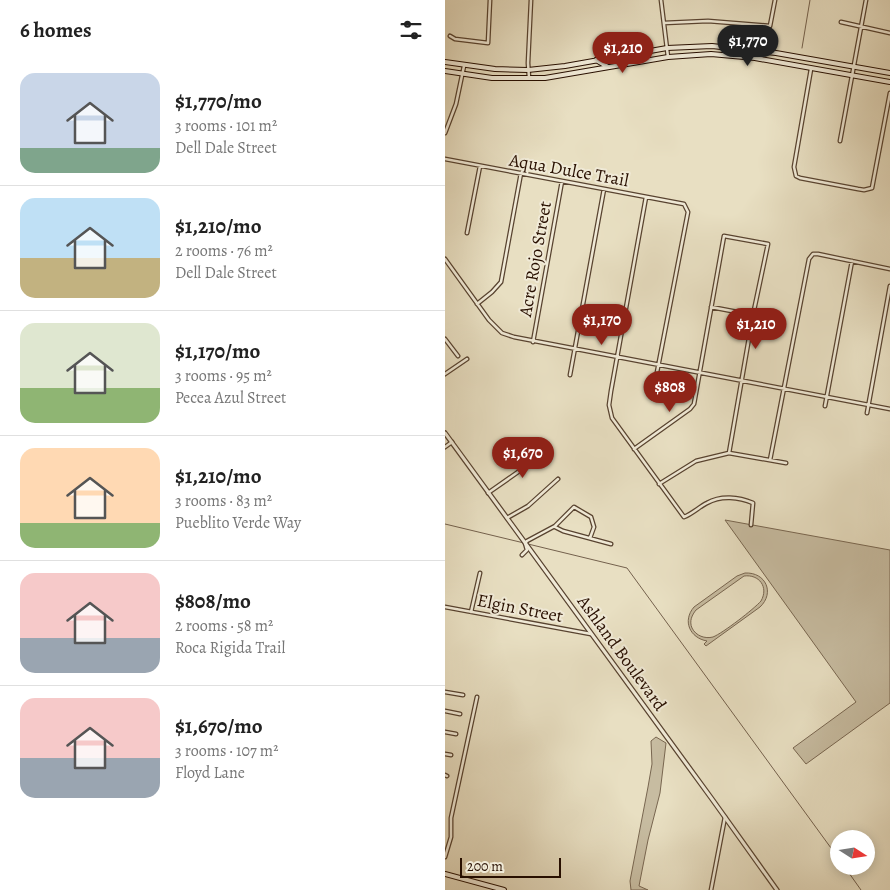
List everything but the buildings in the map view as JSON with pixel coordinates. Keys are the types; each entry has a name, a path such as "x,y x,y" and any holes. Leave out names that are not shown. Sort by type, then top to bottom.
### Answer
{"main road":[{"path":"445,62 495,69 528,70 565,66 667,48 712,46 735,47 776,53 890,74"},
{"path":"723,55 725,51 735,47"},
{"path":"776,53 779,63"},
{"path":"445,71 491,78 529,78 554,76 668,56 696,54 723,55 779,63 890,82"},
{"path":"596,60 608,67"},
{"path":"445,874 504,890"}],"street":[{"path":"450,36 455,39 488,43 490,0"},
{"path":"529,78 531,0"},
{"path":"661,0 668,56"},
{"path":"664,24 708,21 770,26 775,0"},
{"path":"840,141 866,0"},
{"path":"841,22 890,33"},
{"path":"445,133 456,104 464,66"},
{"path":"811,68 794,167 794,172 798,177 864,190 872,188 890,93"},
{"name":"Aqua Dulce Trail","path":"445,159 684,204 688,212 658,365"},
{"path":"467,233 480,166"},
{"path":"477,304 501,282 521,174"},
{"name":"Acre Rojo Street","path":"533,342 562,181"},
{"path":"570,375 605,189"},
{"path":"646,197 609,405 612,418 684,517 709,501 733,498 753,503 751,525"},
{"path":"634,449 690,409 696,399 724,236 768,244 753,315 729,453"},
{"path":"770,460 809,259 813,254 818,254 890,269"},
{"path":"445,259 489,320 503,333 513,337 890,408"},
{"path":"825,406 852,261"},
{"path":"867,413 890,286"},
{"path":"711,307 753,315"},
{"path":"445,339 446,344 459,356"},
{"path":"445,374 467,359"},
{"path":"652,398 658,365"},
{"name":"Ashland Boulevard","path":"445,433 777,890"},
{"path":"445,447 452,442"},
{"path":"489,493 548,451"},
{"path":"659,484 695,461 729,453 786,463"},
{"path":"507,518 528,506 558,479"},
{"path":"522,555 527,550 525,543 555,526 574,507 591,517 594,527 590,538"},
{"path":"555,526 563,531 611,544"},
{"path":"471,612 480,573"},
{"name":"Elgin Street","path":"445,607 591,634"},
{"path":"445,692 463,695"},
{"path":"445,858 451,837 451,818 477,696"},
{"path":"445,711 460,714"},
{"path":"445,732 456,734"},
{"path":"445,754 451,755"},
{"path":"711,890 725,817"}],"shaded area":[{"path":"725,520 890,550 890,703 806,764 793,748 856,702"},
{"path":"745,573 752,574 763,580 767,590 765,601 760,607 706,646 704,644 707,641 692,633 688,623 690,612 694,607 737,576","holes":["744,576 758,579 763,586 764,591 761,601 724,631 713,637 698,635 692,628 691,623 692,616 696,610"]},
{"path":"656,737 666,743 660,793 639,886 648,890 631,890 630,881 652,764 651,741"}],"waterway":[{"path":"802,48 810,0"},
{"path":"445,524 524,543"},
{"path":"528,544 627,568 830,847"},
{"path":"850,875 861,890"}]}
